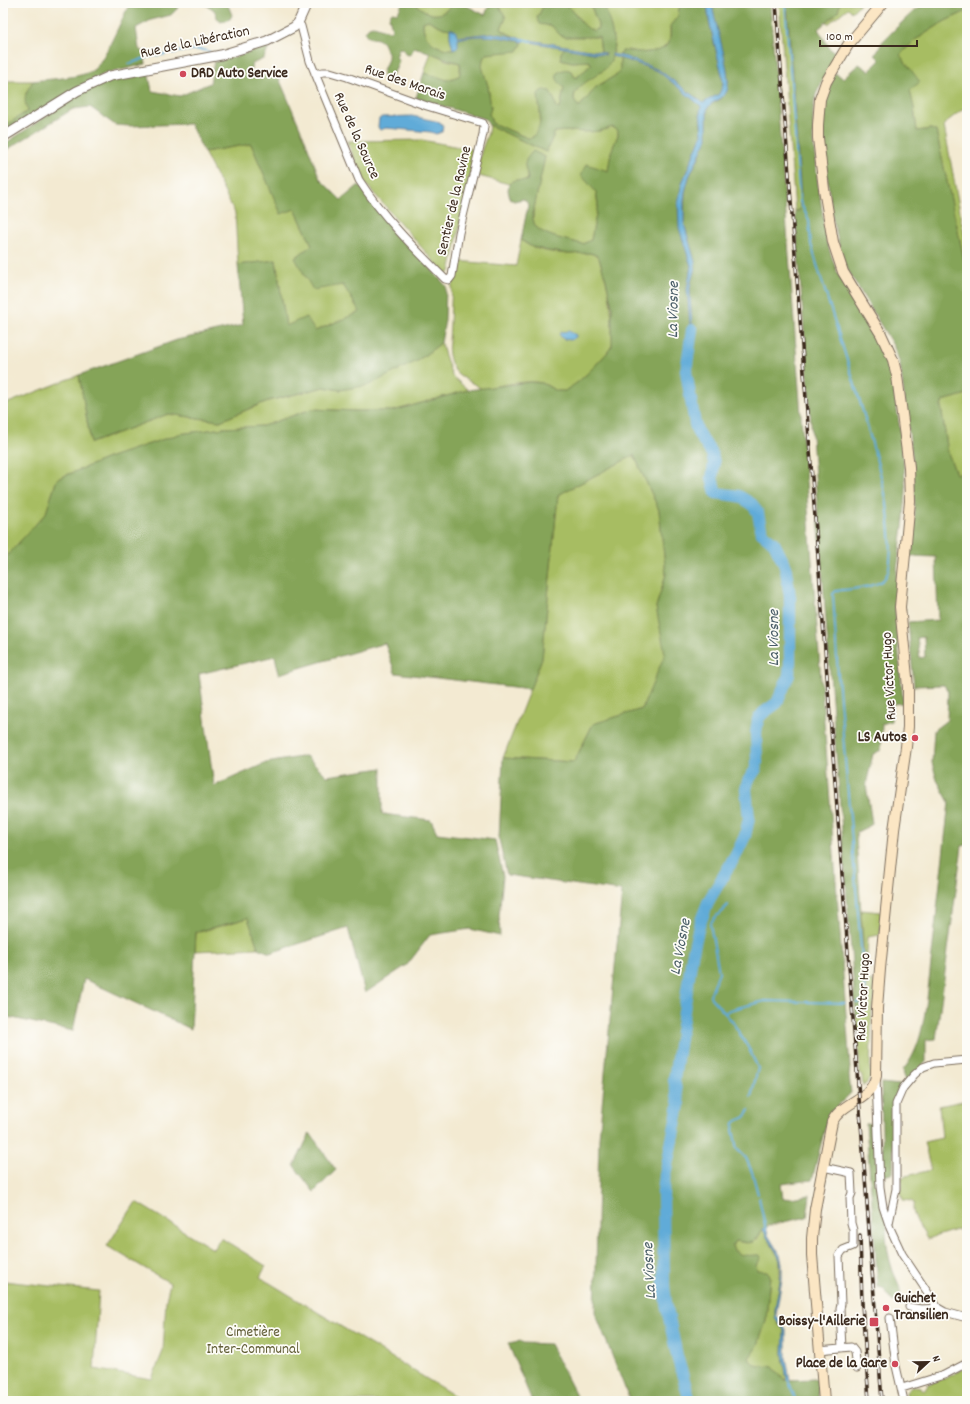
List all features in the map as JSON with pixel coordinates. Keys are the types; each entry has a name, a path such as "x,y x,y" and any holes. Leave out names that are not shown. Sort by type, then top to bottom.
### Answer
{"main road":[{"name":"Rue Victor Hugo","path":"824,1401 819,1350 812,1238 815,1209 830,1128 834,1118 841,1110 872,1088 876,1076 877,1008 880,969 894,830 908,727 908,687 900,607 910,512 910,484 907,449 895,368 886,344 876,325 848,281 836,254 824,189 818,138 818,113 820,99 826,82 848,45 883,3"}],"street":[{"path":"298,23 307,3"},
{"name":"Rue de la Libération","path":"3,137 97,80 120,73 215,56 256,45 289,30 298,23"},
{"name":"Rue de la Source","path":"298,23 315,74 356,174 402,234 444,278 448,280"},
{"name":"Rue des Marais","path":"315,74 330,72 347,77 427,106 481,122 484,126"},
{"name":"Sentier de la Ravine","path":"448,280 452,276 458,233 484,126"},
{"path":"889,1223 896,1189 896,1104 903,1088 914,1074 923,1067 934,1063 967,1060"},
{"path":"876,1076 878,1086 877,1105 880,1187 889,1223 907,1262 938,1308 945,1312 967,1318"},
{"path":"864,1095 874,1096 877,1105"},
{"path":"823,1167 851,1173 852,1193 850,1198 851,1223 854,1230 853,1246 843,1250 839,1256 842,1348"},
{"path":"909,1307 921,1309 938,1308"},
{"path":"890,1318 896,1366 904,1401"},
{"path":"819,1350 853,1348 857,1368"},
{"path":"902,1388 944,1375 964,1366 967,1363"}],"green space":[{"path":"130,3 183,3 171,15 151,20 136,28 139,49 144,53 146,64 104,74 3,134 3,127 28,111 25,99 28,88 33,81 81,75 88,73 97,66 107,50"},
{"path":"198,3 227,3 232,15 230,19 221,22 212,9 206,5"},
{"path":"401,3 414,3 424,11 434,14 443,12 453,3 461,3 485,15 490,3 496,4 500,8 506,18 501,28 503,31 517,38 492,33 457,37 452,29 444,28 428,20 423,22 423,28 428,39 432,43 436,46 448,49 454,49 458,39 474,36 497,37 521,41 522,44 518,51 486,54 483,59 482,66 488,86 491,108 489,114 492,123 527,138 532,138 539,127 539,92 543,90 550,91 557,108 560,109 564,88 557,80 557,73 562,70 571,71 576,78 592,64 588,61 572,62 561,59 561,53 564,49 606,55 606,53 601,52 599,37 565,37 560,35 552,26 539,24 537,18 545,3 561,3 566,5 584,25 594,31 598,29 598,25 590,3 604,3 613,35 614,44 611,60 603,71 578,89 574,100 578,106 580,106 596,87 618,74 620,70 620,58 658,71 702,106 700,112 702,134 682,183 678,203 691,266 687,289 690,325 687,345 691,345 692,325 690,288 695,262 684,223 685,192 689,177 700,155 707,130 708,106 721,99 728,81 727,70 712,3 770,3 851,1093 831,1112 826,1124 812,1180 781,1184 783,1199 810,1195 807,1217 768,1226 753,1242 746,1243 735,1241 732,1246 736,1252 743,1255 760,1255 761,1258 756,1265 757,1270 767,1271 770,1275 766,1320 758,1345 749,1358 753,1364 773,1367 784,1380 817,1379 819,1401 630,1401 595,1312 599,1138 622,891 507,875 499,839 503,758 574,762 593,724 642,709 665,654 656,607 666,574 659,510 634,455 558,495 542,658 530,689 395,673 385,643 279,674 275,656 199,674 214,786 266,763 306,756 327,776 382,768 382,814 431,820 437,833 495,840 503,876 499,916 500,936 470,929 430,935 407,965 365,993 348,928 270,953 258,948 248,918 196,932 191,1029 84,979 73,1031 3,1016 3,560 46,513 57,479 108,458 179,434 224,428 263,426 312,409 393,411 468,390 530,382 542,383 557,391 565,391 589,372 612,346 612,306 599,258 590,253 569,254 549,251 532,247 521,240 528,205 523,199 514,201 510,199 508,190 509,184 515,180 527,181 528,178 525,163 533,151 545,157 533,213 535,225 541,231 559,238 583,244 591,240 598,204 596,192 581,175 586,164 608,171 611,152 618,135 618,130 612,127 605,130 591,132 555,132 546,152 489,125 485,119 416,98 424,73 447,80 459,76 461,67 460,63 414,47 411,54 408,55 403,49 399,48 396,57 399,60 397,67 387,84 384,79 383,71 387,61 388,52 381,41 366,35 365,32 367,28 373,26 390,31 392,29 389,17 392,12 398,13 402,4"},
{"path":"414,3 453,3 443,12 434,14 424,11"},
{"path":"494,3 545,3 537,18 548,26 552,26 560,35 599,37 601,52 530,40 530,42 565,48 561,53 561,59 572,62 588,61 592,64 576,78 571,71 561,84 564,88 560,109 557,108 555,101 539,105 540,124 534,136 530,139 492,123 489,113 491,108 488,86 481,66 483,59 486,54 495,53 522,45 521,41 524,41 525,39 512,35 501,28 505,21 501,8"},
{"path":"562,3 590,3 598,29 594,31 588,28 568,6"},
{"path":"604,3 682,3 678,16 670,26 670,39 661,50 642,53 628,50 619,54 620,56 612,54 614,46"},
{"path":"682,3 707,3 709,21 723,85 719,94 703,103 659,70 620,56 622,51 647,52 659,50 666,46 670,40 670,26 678,16"},
{"path":"779,3 787,3 801,196 799,211 795,211"},
{"path":"787,3 840,3 838,12 818,29 830,49 836,53 816,94 813,110 813,139 818,184 827,243 837,272 880,344 887,361 892,379 901,436 906,490 904,519 897,570 895,607 903,703 892,704 891,721 882,724 881,750 873,754 866,785 872,823 871,825 857,832 856,838 867,1002 866,1009 856,1017 795,211 799,211 801,196"},
{"path":"840,3 861,3 852,12 848,8 828,24 827,22 838,12"},
{"path":"927,3 967,3 967,11 945,21 915,40 900,55 920,82 910,90 917,131 932,129 936,131 967,273 967,394 943,401 941,406 948,453 956,474 962,473 967,462 967,845 962,846 936,1039 926,1040 926,1062 905,1081 903,1070 917,1046 926,1009 949,802 937,780 932,763 934,730 947,720 948,691 944,685 914,686 908,622 938,620 936,557 910,556 915,512 913,463 900,364 894,347 843,262 832,215 822,136 824,100 835,73 843,78 859,64 869,71 880,60 875,55 883,41 915,10","holes":["924,637 925,657 920,658 917,638"]},
{"path":"967,11 967,106 945,123 944,126 967,249 967,273 936,131 932,129 917,131 914,108 900,55 915,40 945,21"},
{"path":"428,20 444,28 450,28 450,37 453,49 441,48 431,42 425,34 423,28 423,22"},
{"path":"266,46 268,50 263,59 252,64 252,72 258,74 270,72 278,76 320,179 341,200 359,185 446,286 445,320 441,343 417,361 369,385 340,390 324,387 268,401 220,421 168,414 91,443 79,375 177,340 243,325 238,265 276,260 286,326 306,317 315,331 360,312 343,285 313,290 295,258 312,245 295,209 281,214 251,144 204,152 190,124 115,125 90,107 73,109 3,152 3,145 78,95 103,82 148,71 152,91 180,96 210,83 214,62 238,56"},
{"path":"431,52 446,60 460,63 459,76 447,80 424,73"},
{"path":"612,56 620,58 620,70 618,74 596,87 580,106 578,106 574,99 577,90 612,58"},
{"path":"3,81 33,81 26,93 28,111 3,127"},
{"path":"489,125 546,152 555,132 591,132 605,130 612,127 618,130 618,135 611,152 608,172 596,192 598,205 591,240 583,244 558,238 546,234 535,225 533,213 545,156 527,173 528,178 526,181 516,180 509,184 475,175"},
{"path":"422,140 475,150 450,272 446,274 364,182 347,141"},
{"path":"251,144 281,213 295,209 312,245 295,258 343,284 360,312 315,331 286,326 276,260 238,265 235,213 204,152"},
{"path":"521,240 532,247 544,251 564,254 594,254 599,258 604,275 611,306 612,345 591,370 565,391 556,390 542,383 536,382 513,383 482,389 457,373 450,358 448,346 452,285 457,261 516,266"},
{"path":"441,343 452,376 468,390 393,411 312,409 263,426 224,428 179,434 108,458 57,479 46,513 3,560 3,405 79,375 91,443 168,414 220,421 268,401 324,387 340,390 417,361"},
{"path":"967,394 967,462 962,473 956,474 948,453 941,406 943,401"},
{"path":"634,455 659,510 666,574 656,607 666,654 642,709 593,724 574,762 503,758 542,658 558,495"},
{"path":"861,910 881,912 880,935 868,937 866,981 871,981 875,984 874,1005 872,1007 870,1071 872,1075 863,1086 862,1076 860,1073 856,1017 861,1014 867,1002"},
{"path":"248,918 258,948 195,951 196,933"},
{"path":"881,1083 900,1085 895,1099 893,1173 883,1175"},
{"path":"967,1100 967,1252 959,1229 927,1239 913,1213 914,1203 903,1200 901,1192 902,1177 931,1170 924,1142 942,1138 939,1106"},
{"path":"866,1124 874,1124 887,1227 886,1237 888,1252 900,1289 900,1297 893,1302 883,1288 878,1287"},
{"path":"310,1133 336,1170 314,1192 294,1166"},
{"name":"Cimetière Inter-Communal","path":"136,1202 213,1249 221,1238 266,1266 260,1277 463,1401 3,1401 3,1281 99,1291 94,1369 152,1379 163,1351 166,1300 170,1283 107,1246"},
{"path":"763,1229 780,1260 780,1280 775,1311 778,1324 784,1330 783,1355 787,1380 782,1378 773,1367 753,1364 749,1358 758,1345 766,1320 770,1276 757,1270 756,1265 760,1260 757,1255 750,1256 739,1254 732,1246 735,1241 747,1243 757,1239"},
{"path":"520,1341 523,1343 550,1344 579,1401 532,1401 508,1343"},
{"path":"967,1367 967,1401 907,1401 906,1392 914,1386 920,1387 922,1390 925,1389 928,1384 946,1378"}],"water":[{"path":"707,3 712,3 725,61 728,83 727,91 723,97 711,104 707,110 707,139 689,177 685,192 684,223 695,262 690,288 692,325 691,346 687,345 690,325 687,289 691,266 679,228 678,203 682,183 702,134 700,112 701,106 658,71 612,56 612,54 626,57 659,70 703,103 719,94 723,85 709,21"},
{"path":"450,28 455,30 458,37 492,33 525,39 524,42 491,36 466,37 458,39 458,47 453,49 450,37"},
{"path":"530,40 601,52 606,55 530,42"},
{"path":"412,116 440,122 443,126 442,132 436,134 431,132 386,128 380,130 378,127 379,119 382,117"},
{"path":"569,331 576,335 576,337 571,340 563,339 559,334 561,332"},
{"path":"766,1227 768,1235 780,1255 782,1263 782,1279 776,1315 786,1329 786,1358 790,1380 787,1380 783,1355 784,1330 775,1317 781,1274 780,1260 763,1229"}],"waterway":[{"path":"785,3 800,202 809,220 811,244 877,461 884,487 890,531 890,563 885,578 870,586 836,591 833,594 838,676 865,995 863,1000 857,1003"},
{"path":"522,39 531,41"},
{"path":"172,53 186,50 210,52"},
{"path":"129,64 148,57 166,54"},
{"name":"La Viosne","path":"690,1401 677,1356 666,1303 664,1285 663,1192 679,1105 674,1080 692,956 699,926 709,900 736,855 745,836 749,818 746,789 748,781 756,769 756,733 758,719 763,713 777,703 789,675 790,662 790,597 786,570 783,561 774,543 762,533 758,513 752,504 739,496 716,493 712,478 714,463 712,454 698,433 695,424 686,371 692,330"},
{"path":"728,905 710,924 719,972 710,995 732,1021 749,1049 758,1068 751,1097"},
{"path":"725,1013 729,1010 765,1001 845,1003"},
{"path":"749,1110 744,1118 734,1123 733,1130 737,1149 746,1158 752,1172 758,1194"},
{"path":"759,1198 766,1230"},
{"path":"788,1379 796,1401"}],"railway":[{"path":"776,3 882,1401"},
{"path":"860,1235 862,1304 869,1401"}],"place":[{"name":"DRD Auto Service","path":"183,74"},
{"name":"LS Autos","path":"915,738"},
{"name":"Guichet Transilien","path":"886,1308"},
{"name":"Boissy-l'Aillerie","path":"874,1322"},
{"name":"Place de la Gare","path":"895,1364"}]}
